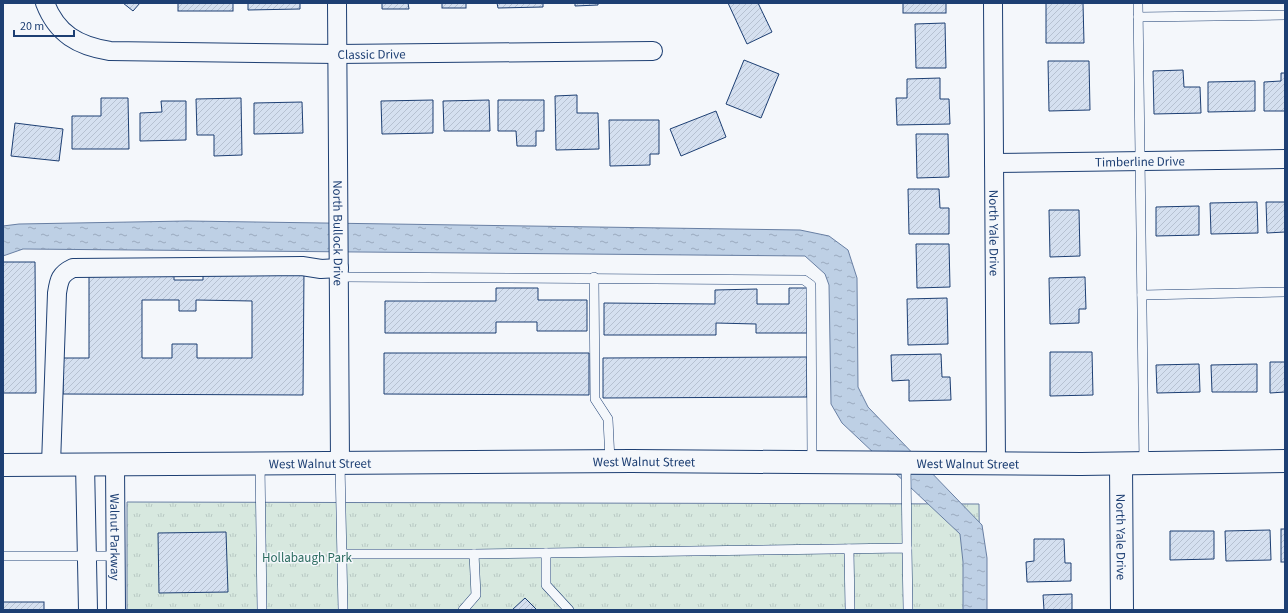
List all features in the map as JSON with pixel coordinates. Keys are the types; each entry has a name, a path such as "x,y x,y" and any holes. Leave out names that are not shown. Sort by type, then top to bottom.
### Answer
{"main road":[{"name":"West Walnut Street","path":"3,465 610,461 906,464 1120,464 1285,461"},
{"name":"North Yale Drive","path":"1120,464 1122,610"}],"street":[{"name":"Classic Drive","path":"45,3 51,20 65,33 89,48 110,51 337,54 653,51"},
{"name":"North Bullock Drive","path":"337,3 340,463"},
{"name":"North Yale Drive","path":"993,3 996,464"},
{"name":"Timberline Drive","path":"994,163 1285,159"},
{"path":"51,464 57,293 59,279 64,272 73,268 302,266 321,269 339,268"},
{"path":"85,464 88,610"},
{"name":"Walnut Parkway","path":"115,464 116,610"}],"lane":[{"path":"1138,3 1144,463"},
{"path":"1138,17 1285,15"},
{"path":"339,268 594,277 793,278 804,280 811,285 812,462"},
{"path":"594,277 595,399 608,419 610,461"},
{"path":"1142,295 1285,292"},
{"path":"260,463 262,610"},
{"path":"340,463 343,610"},
{"path":"906,464 908,610"},
{"path":"342,554 474,554 907,548"},
{"path":"849,549 850,610"},
{"path":"546,553 546,585 569,610"},
{"path":"463,610 476,595 474,554"},
{"path":"3,556 116,556"}],"green space":[{"name":"Hollabaugh Park","path":"127,502 979,504 980,610 127,610"}],"water":[{"path":"187,221 800,230 829,236 848,250 857,278 858,387 868,407 982,525 987,558 987,610 963,610 963,562 960,534 842,423 831,404 829,285 825,274 805,256 23,249 3,256 3,226 19,224"}],"building":[{"path":"123,3 140,3 133,11"},
{"path":"178,3 233,3 233,11 178,11"},
{"path":"248,3 300,3 300,9 248,10"},
{"path":"382,3 408,3 409,9 382,9"},
{"path":"442,3 466,3 466,8 442,8"},
{"path":"497,3 543,3 543,7 498,8"},
{"path":"575,3 598,3 598,5 575,6"},
{"path":"728,3 758,3 772,32 747,44"},
{"path":"903,3 946,3 946,13 903,13"},
{"path":"1046,3 1083,3 1084,43 1046,43"},
{"path":"945,23 946,68 916,68 915,24"},
{"path":"744,60 779,74 761,118 726,104"},
{"path":"1048,61 1089,61 1090,110 1049,111"},
{"path":"1183,70 1184,87 1200,87 1201,113 1154,114 1153,71"},
{"path":"1281,73 1285,73 1285,111 1264,111 1264,82 1281,81"},
{"path":"940,78 940,99 949,99 950,124 897,125 896,98 907,98 907,79"},
{"path":"1255,81 1255,111 1208,112 1208,82"},
{"path":"577,95 577,113 598,113 599,149 556,150 555,96"},
{"path":"101,98 128,98 129,149 72,149 72,116 101,116"},
{"path":"241,98 242,155 214,156 214,135 197,135 196,99"},
{"path":"433,100 433,133 382,134 381,101"},
{"path":"489,100 490,131 444,131 443,101"},
{"path":"498,100 544,100 544,131 536,131 536,146 517,146 516,131 498,131"},
{"path":"161,101 186,101 186,140 140,141 140,113 162,112"},
{"path":"302,102 303,133 254,134 254,103"},
{"path":"716,111 726,137 681,156 670,129"},
{"path":"609,120 659,120 659,154 650,154 650,165 610,166"},
{"path":"15,123 63,129 59,161 11,156"},
{"path":"916,134 948,134 949,177 917,178"},
{"path":"908,189 939,189 940,208 949,208 949,234 909,234"},
{"path":"1257,202 1258,233 1211,234 1210,203"},
{"path":"1266,202 1285,202 1285,232 1267,233"},
{"path":"1199,206 1199,235 1156,236 1156,207"},
{"path":"1049,210 1079,210 1080,256 1050,257"},
{"path":"916,244 949,244 950,287 917,288"},
{"path":"3,262 35,262 36,393 3,393"},
{"path":"89,270 174,270 174,280 203,280 203,270 304,271 303,395 63,394 63,358 89,358","holes":["142,300 179,300 179,311 196,311 196,300 252,301 252,358 197,358 197,344 172,344 172,358 142,358"]},
{"path":"1085,277 1086,309 1079,309 1079,323 1050,324 1049,278"},
{"path":"496,288 538,288 538,300 587,300 587,331 537,331 537,322 496,322 496,333 385,333 385,301 496,301"},
{"path":"789,288 807,288 807,333 756,333 756,324 716,323 716,335 604,335 604,303 715,304 715,290 757,289 757,304 789,304"},
{"path":"947,298 948,344 908,345 907,299"},
{"path":"1050,352 1092,352 1093,395 1050,396"},
{"path":"384,353 589,353 589,395 384,394"},
{"path":"941,354 942,377 950,377 951,400 909,401 909,380 892,381 891,355"},
{"path":"807,357 807,397 603,398 603,358"},
{"path":"1270,362 1285,362 1285,392 1270,393"},
{"path":"1199,364 1200,392 1157,393 1156,365"},
{"path":"1257,364 1257,392 1212,392 1211,365"},
{"path":"1281,529 1285,529 1285,562 1281,562"},
{"path":"1270,530 1271,560 1226,561 1225,531"},
{"path":"1170,531 1214,531 1214,559 1170,560"},
{"path":"226,532 228,592 159,593 158,533"},
{"path":"1034,539 1064,539 1065,563 1071,563 1071,581 1027,582 1026,562 1034,561"},
{"path":"1072,594 1072,610 1044,610 1043,595"},
{"path":"525,598 537,610 512,610"},
{"path":"3,602 44,602 44,610 3,610"}]}
